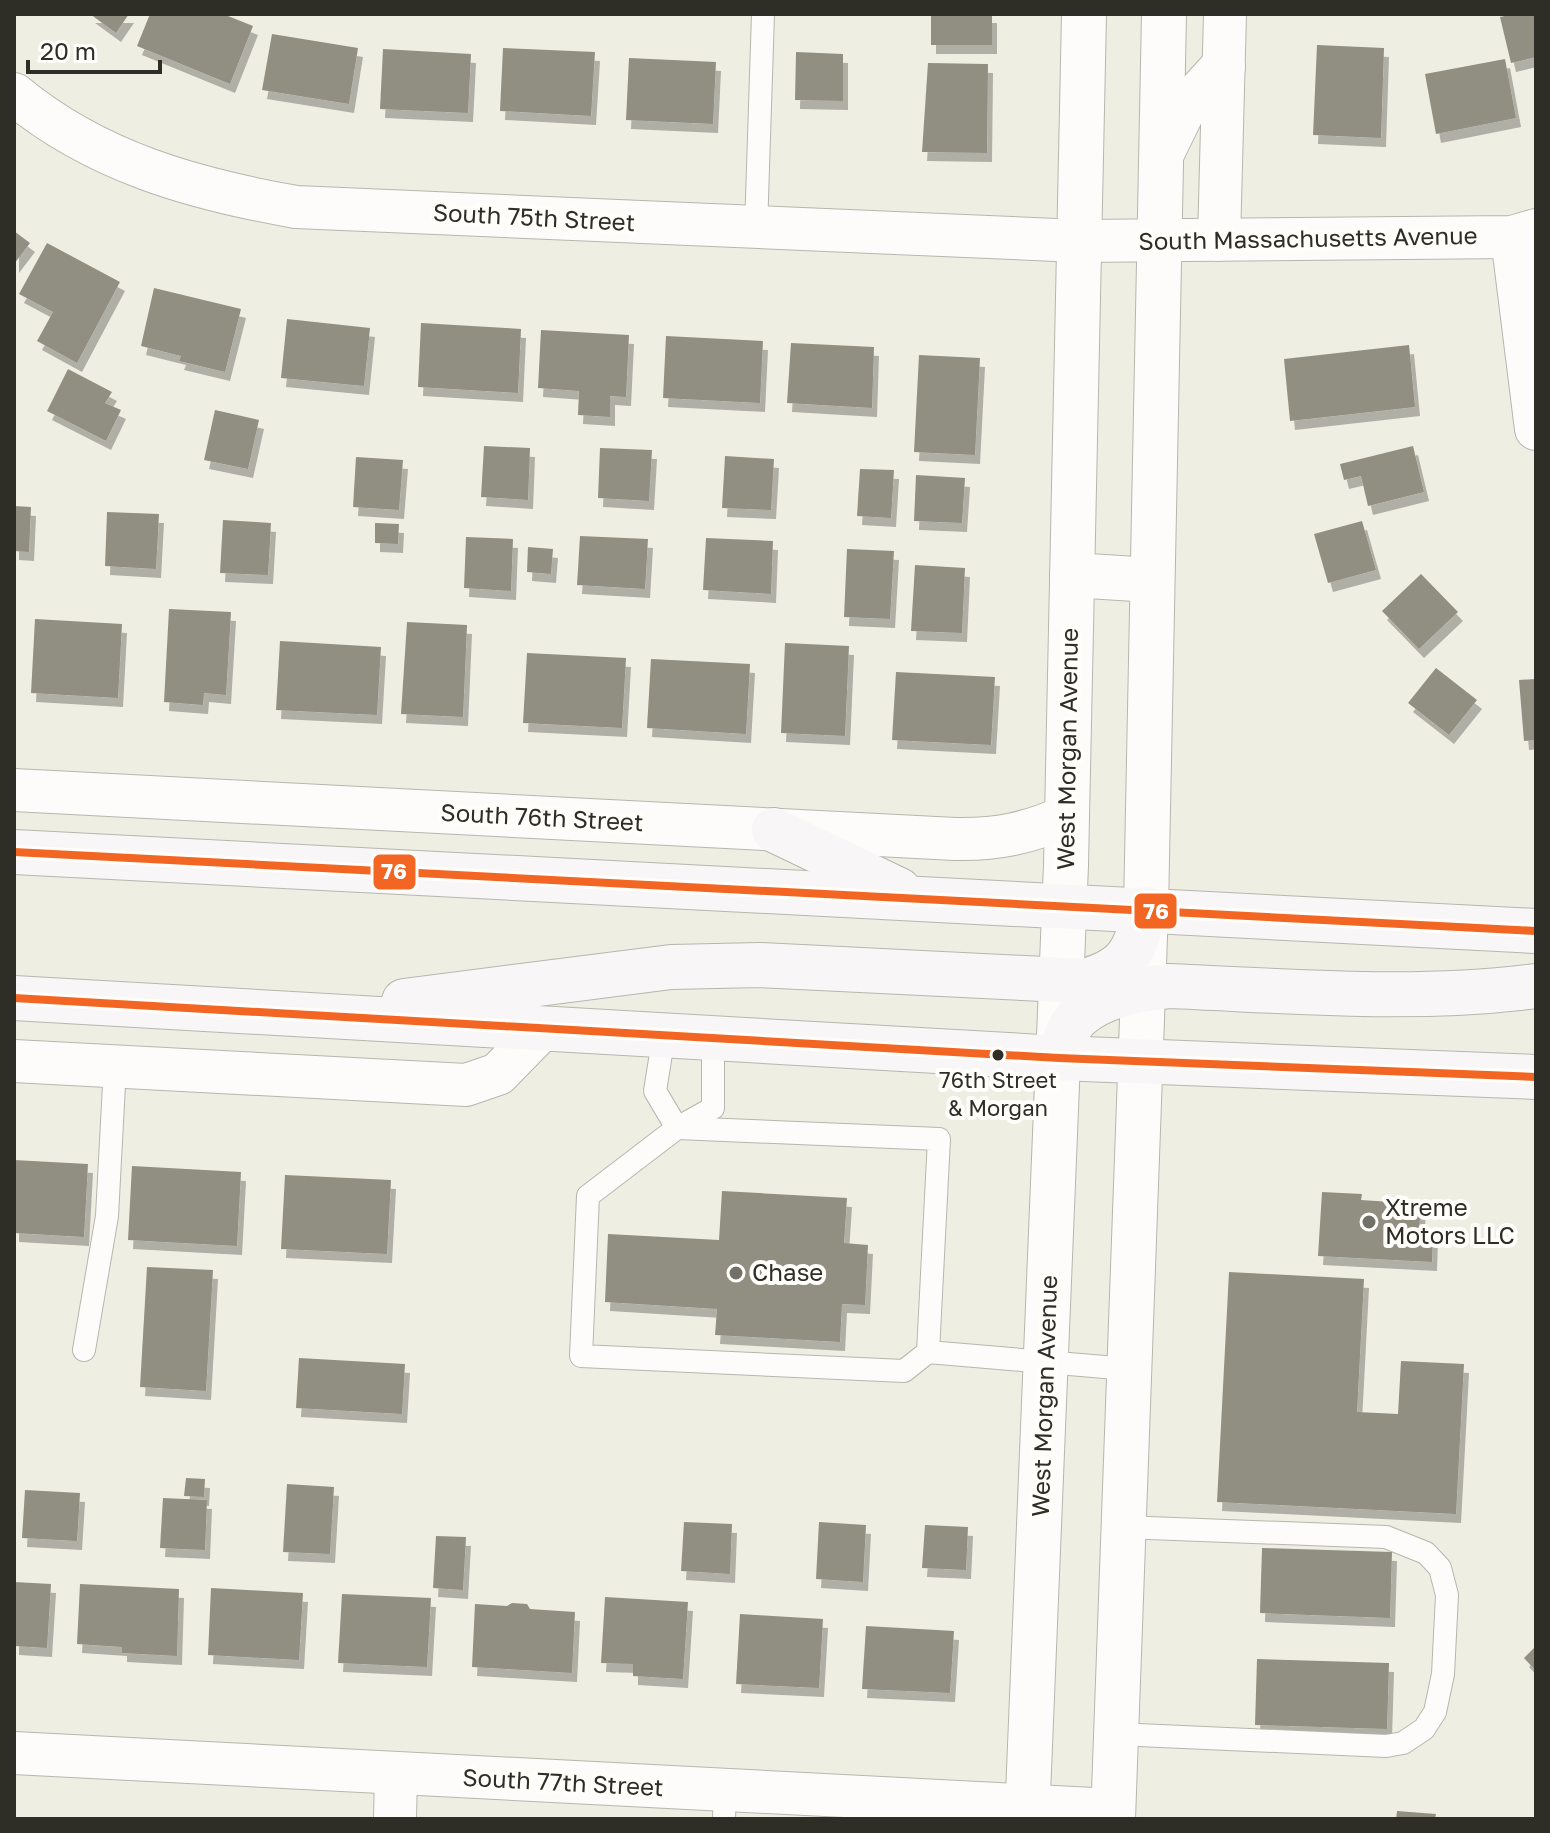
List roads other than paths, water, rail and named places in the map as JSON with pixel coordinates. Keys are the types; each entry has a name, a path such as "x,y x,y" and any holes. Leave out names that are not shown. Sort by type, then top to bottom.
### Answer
{"main road":[{"path":"774,830 912,897"},
{"path":"14,852 1064,904 1536,931"},
{"path":"307,1015 671,967 760,965 1084,981 1119,968 1130,954 1146,909"},
{"path":"1059,1058 1067,1033 1077,1018 1122,994 1142,989 1184,987 1378,996 1446,995 1536,986"},
{"path":"14,998 1059,1058 1536,1077"}],"street":[{"name":"West Morgan Avenue","path":"1027,1813 1062,981 1084,14"},
{"path":"1113,1815 1138,1062 1146,909 1164,14"},
{"path":"1219,240 1225,14"},
{"path":"1160,157 1182,112 1223,67"},
{"name":"South 75th Street","path":"14,94 42,117 121,161 231,196 296,207 1079,241"},
{"name":"South Massachusetts Avenue","path":"1079,241 1524,234"},
{"path":"1524,234 1536,429"},
{"path":"1072,575 1152,580"},
{"name":"South 76th Street","path":"14,790 996,840 1037,829 1067,816"},
{"path":"14,1061 466,1085 498,1074 543,1028"},
{"name":"South 77th Street","path":"14,1753 396,1775 724,1805 1113,1815"},
{"path":"395,1819 396,1775"}],"lane":[{"path":"756,229 763,14"},
{"path":"664,1035 655,1091 677,1128"},
{"path":"713,1038 713,1108 677,1128 588,1196 581,1356 904,1371 928,1352 1046,1365 1128,1369"},
{"path":"84,1350 107,1216 115,1066"},
{"path":"677,1128 939,1139 928,1352"},
{"path":"1116,1734 1355,1746 1403,1743 1424,1729 1435,1712 1443,1674 1447,1595 1440,1568 1426,1553 1386,1537 1123,1527"}],"place":[{"name":"76th Street & Morgan","path":"998,1055"},
{"name":"Xtreme Motors LLC","path":"1369,1222"},
{"name":"Chase","path":"736,1273"}]}
